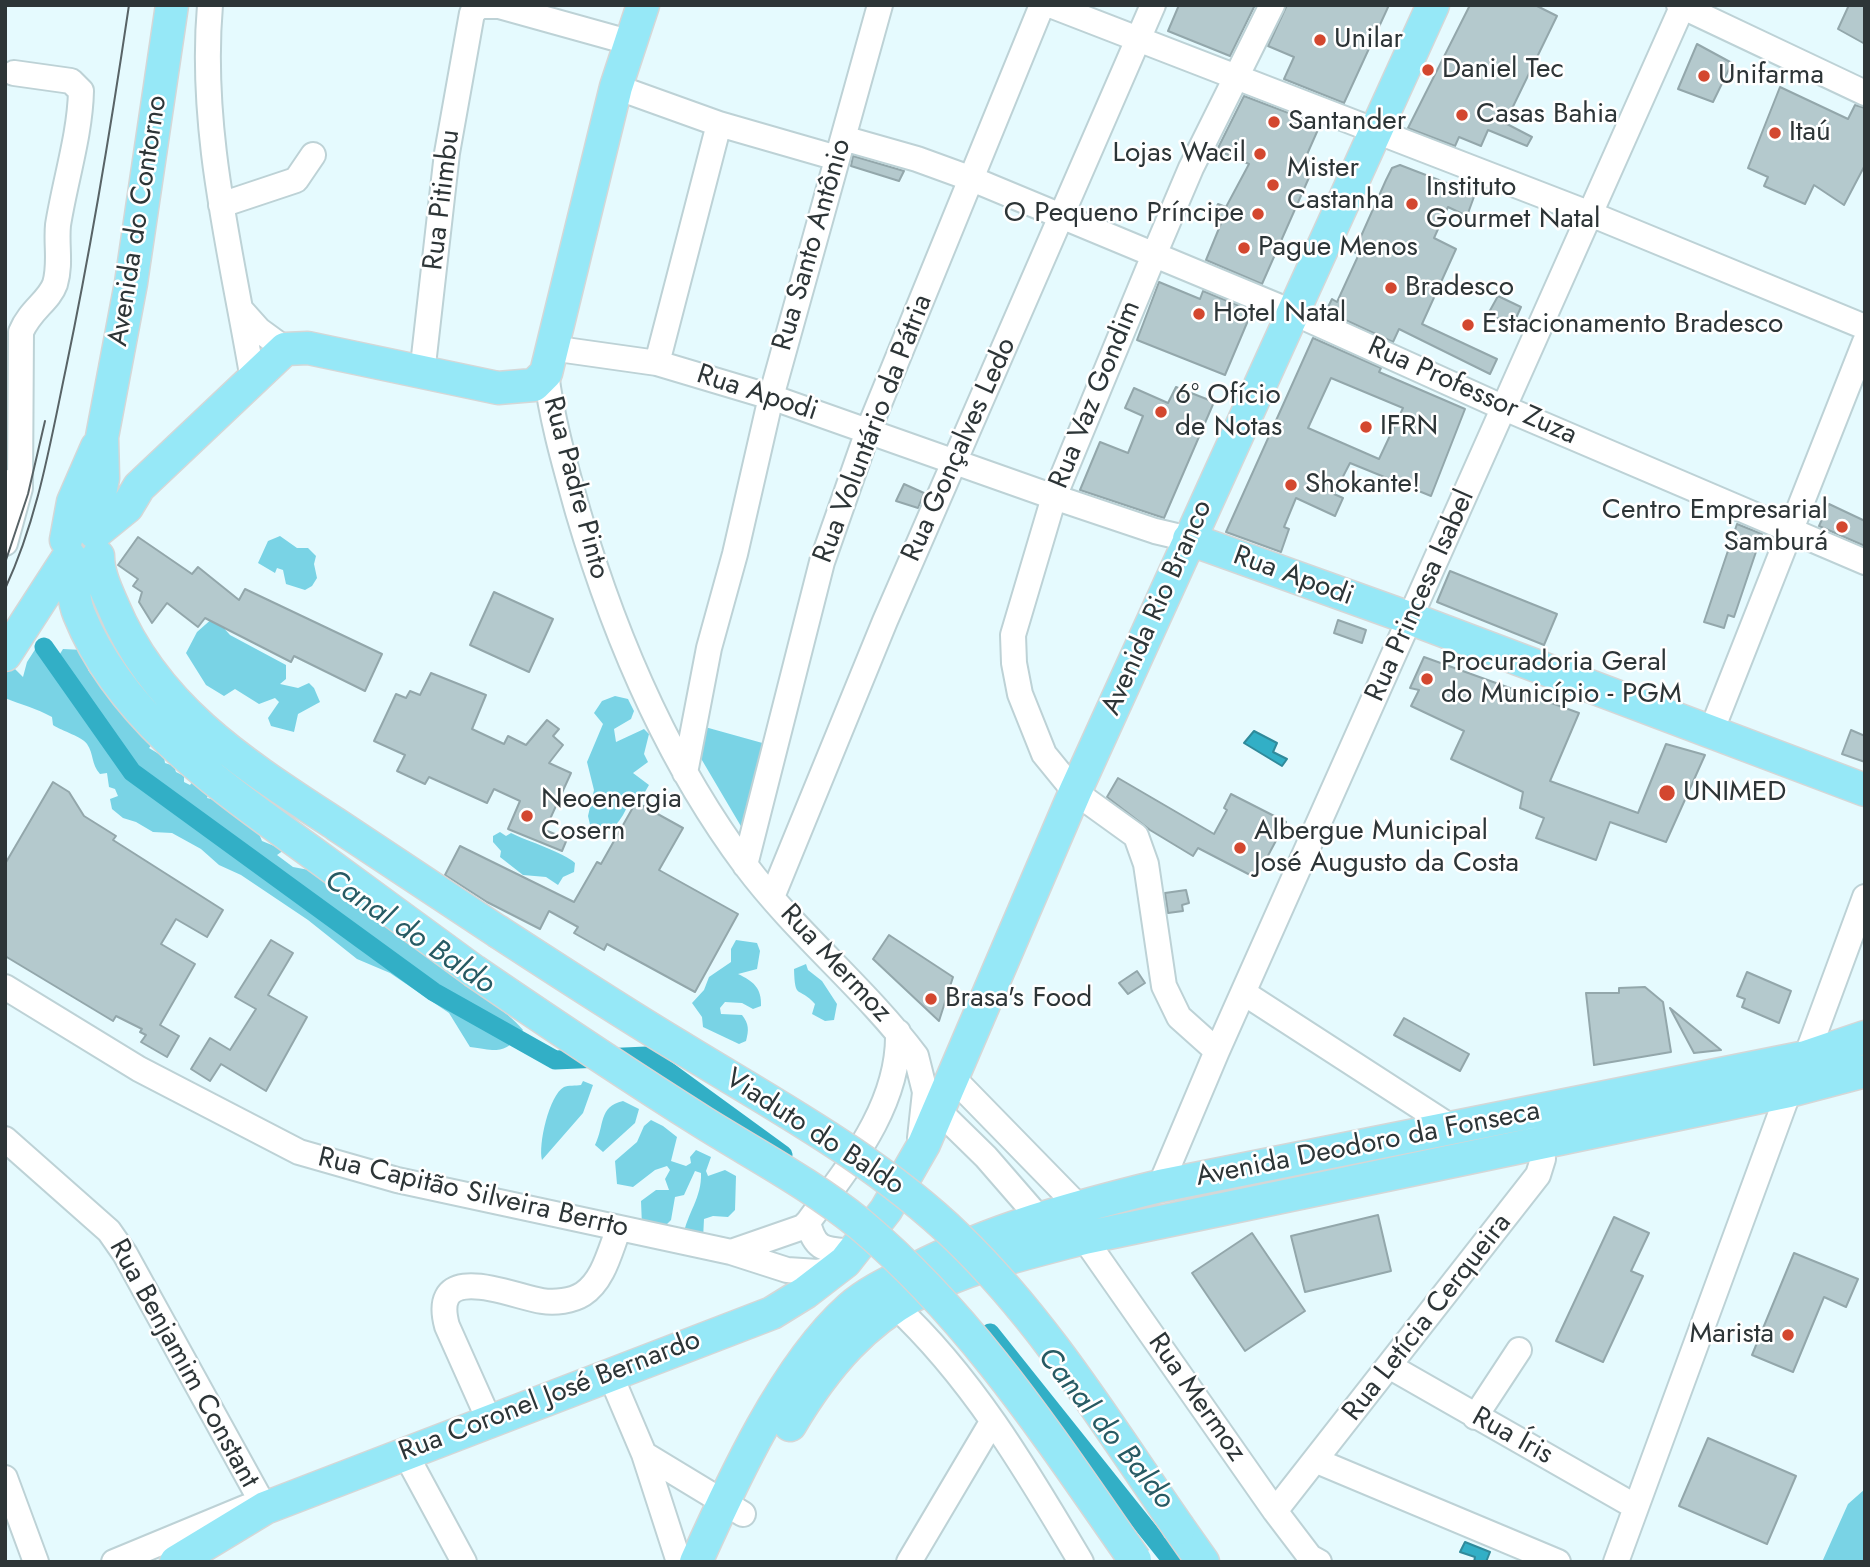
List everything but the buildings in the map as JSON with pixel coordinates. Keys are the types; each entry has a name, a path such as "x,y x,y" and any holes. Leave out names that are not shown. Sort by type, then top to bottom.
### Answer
{"main road":[{"name":"Avenida do Contorno","path":"83,546 103,478 102,437 131,284 172,5"},
{"name":"Rua Padre Pinto","path":"549,360 616,88 643,5"},
{"name":"Avenida Rio Branco","path":"886,1210 918,1156 939,1111 1075,792 1433,5"},
{"path":"5,655 83,546 127,507 136,492 285,349 308,348 422,374 517,388 534,385 549,360"},
{"name":"Avenida do Contorno","path":"83,546 74,502 102,437"},
{"path":"103,478 115,491 136,492"},
{"name":"Rua Apodi","path":"1189,539 1412,619 1865,790"},
{"name":"Viaduto do Baldo","path":"83,546 130,642 146,667 192,720 266,778 497,931 636,1021 823,1133 909,1194 959,1239 1009,1291 1054,1346 1203,1562"},
{"name":"Viaduto do Baldo","path":"83,546 74,590 78,612 105,661 150,722 192,762 247,805 474,971 594,1053 833,1204 876,1239 943,1303 1002,1370 1135,1561"},
{"name":"Avenida Deodoro da Fonseca","path":"888,1296 939,1282 995,1261 1083,1238 1374,1176 1685,1081 1806,1057 1865,1037"},
{"name":"Avenida Deodoro da Fonseca","path":"888,1296 973,1241 1078,1206 1160,1186 1451,1126 1539,1127 1686,1112 1789,1091 1865,1071"},
{"path":"1685,1081 1674,1093 1673,1101 1678,1108 1686,1112"},
{"path":"1366,1144 1374,1176"},
{"name":"Rua Coronel José Bernardo","path":"183,1557 263,1504 405,1453 772,1313 846,1259 886,1210"},
{"path":"719,1562 734,1508 768,1419 823,1336 851,1307 888,1296"},
{"path":"696,1562 734,1508"}],"street":[{"path":"210,5 208,104 221,205 253,380"},
{"name":"Rua Pitimbu","path":"422,374 447,153 474,9 485,5 499,6 632,43"},
{"name":"Rua Santo Antônio","path":"685,773 709,648 735,554 771,397 880,5"},
{"name":"Rua Voluntário da Pátria","path":"745,865 821,562 868,432 1042,5"},
{"path":"1051,5 1588,213 1865,327"},
{"name":"Rua Gonçalves Ledo","path":"772,897 955,462 1153,5"},
{"name":"Rua Vaz Gondim","path":"1217,1051 1190,1030 1167,994 1159,962 1146,864 1136,836 1075,792 1044,754 1020,694 1014,663 1013,635 1054,497 1191,167 1272,5"},
{"path":"1681,6 1865,93"},
{"name":"Rua Princesa Isabel","path":"1160,1186 1217,1051 1412,619 1502,407 1681,6"},
{"path":"5,543 13,485 21,332 27,316 47,298 54,286 59,259 58,227 81,91 71,81 14,74"},
{"name":"Rua Professor Zuza","path":"616,88 719,124 840,148 917,159 972,179 1292,312 1502,407 1865,562"},
{"path":"657,363 719,124"},
{"path":"221,205 296,180 313,155"},
{"path":"242,312 259,330 285,349"},
{"path":"1711,732 1865,342"},
{"name":"Rua Apodi","path":"549,360 657,363 771,397 1054,497 1155,531 1189,539"},
{"name":"Rua Padre Pinto","path":"549,360 551,419 604,598 654,713 685,773 745,865 772,897"},
{"name":"Rua Mermoz","path":"772,897 898,1032 916,1056 925,1092 918,1156"},
{"path":"1806,1057 1865,897"},
{"name":"Rua Capitão Silveira Berrto","path":"5,987 139,1069 299,1152 397,1180 730,1252 786,1270 818,1272 846,1259"},
{"path":"1244,993 1451,1126"},
{"name":"Rua Mermoz","path":"805,1224 837,1182 880,1113 897,1066 898,1032"},
{"path":"953,1078 1078,1206"},
{"path":"1616,1562 1789,1091"},
{"path":"939,1111 986,1157 1040,1218"},
{"name":"Rua Letícia Cerqueira","path":"1275,1511 1317,1461 1538,1175 1543,1164 1539,1127"},
{"path":"986,1157 1011,1137"},
{"name":"Rua Benjamim Constant","path":"5,1139 109,1231 125,1254 263,1504"},
{"path":"730,1252 805,1224 817,1244 846,1259"},
{"path":"489,1420 447,1326 443,1312 446,1300 454,1290 471,1286 542,1301 580,1296 598,1279 619,1228"},
{"name":"Rua Mermoz","path":"1083,1238 1275,1511 1314,1560"},
{"path":"888,1296 960,1375 1033,1482 1081,1562"},
{"path":"1475,1417 1519,1350"},
{"name":"Rua Íris","path":"1389,1366 1636,1507"},
{"path":"610,1374 643,1454 679,1562"},
{"path":"909,1562 992,1422"},
{"path":"405,1453 461,1560"},
{"path":"643,1454 734,1508"},
{"path":"1317,1461 1558,1562"},
{"path":"5,1478 36,1562"},
{"path":"114,1562 263,1504"}],"shaded area":[{"path":"280,536 297,548 308,548 316,556 314,564 317,578 312,586 305,590 286,584 283,570 277,568 275,573 258,563 268,541"},
{"path":"214,617 230,635 286,665 286,679 280,684 298,688 309,683 314,688 320,702 298,714 294,732 271,726 268,718 279,702 275,698 259,704 235,689 224,696 206,685 186,653 197,632"},
{"path":"97,622 104,622 118,641 120,657 106,669 88,670 117,709 127,710 132,718 129,723 139,723 153,743 149,748 164,757 165,763 174,766 176,772 184,776 184,782 190,785 193,781 209,792 207,798 240,813 253,825 262,841 284,850 277,855 293,867 330,874 463,974 476,990 523,1030 511,1044 495,1050 470,1047 449,1013 390,973 357,959 308,920 241,875 219,865 201,849 172,833 153,832 123,818 112,809 110,799 118,796 115,789 109,787 107,773 100,774 97,770 85,741 53,725 52,717 5,698 5,671 13,667 23,677 27,662 36,648 46,659 58,657 63,649 83,650"},
{"path":"615,696 628,699 634,711 631,719 614,729 616,742 644,729 649,734 644,754 648,762 633,773 649,785 642,797 630,799 620,820 602,835 591,829 588,816 594,790 587,762 603,724 594,713 602,701"},
{"path":"705,727 766,744 742,828 696,750"},
{"path":"1254,731 1277,743 1273,752 1287,759 1282,766 1244,743"},
{"path":"500,832 506,836 511,833 563,855 575,863 574,872 563,877 558,885 546,877 523,875 500,857 501,851 493,842 493,836"},
{"path":"736,940 757,943 760,951 757,969 738,974 756,986 761,1006 753,1009 742,1003 725,1002 720,1008 721,1014 742,1015 746,1021 746,1041 739,1044 703,1027 702,1017 692,1003 704,990 709,977 731,962 731,949"},
{"path":"806,964 808,970 822,981 837,1004 834,1020 825,1021 812,1014 815,1004 798,991 795,985 794,969"},
{"path":"583,1081 593,1085 583,1113 542,1160 543,1132 554,1100 564,1087 581,1085"},
{"path":"623,1101 639,1109 635,1123 603,1152 595,1145 603,1118 609,1108"},
{"path":"651,1120 677,1137 671,1161 686,1166 691,1163 690,1157 696,1150 711,1157 706,1171 708,1176 725,1170 736,1176 735,1210 728,1217 713,1216 704,1219 703,1239 683,1237 697,1198 701,1173 695,1171 684,1195 675,1197 671,1220 662,1229 642,1226 641,1201 656,1190 669,1190 665,1179 670,1170 667,1166 655,1170 633,1187 617,1184 615,1161 637,1142 644,1126"},
{"path":"1865,1489 1865,1562 1822,1562 1848,1504"},
{"path":"1465,1542 1490,1552 1486,1562 1474,1562 1475,1557 1460,1552"}],"waterway":[{"name":"Canal do Baldo","path":"44,647 132,772 434,992 555,1060 647,1056 783,1155"},
{"name":"Canal do Baldo","path":"990,1333 1173,1562"}],"tram line":[{"path":"5,589 35,508 54,425 92,233 129,5"},
{"path":"5,563 28,494 45,421"}],"place":[{"name":"Unilar","path":"1320,40"},
{"name":"Daniel Tec","path":"1428,70"},
{"name":"Unifarma","path":"1704,76"},
{"name":"Casas Bahia","path":"1462,115"},
{"name":"Santander","path":"1274,122"},
{"name":"Itaú","path":"1775,133"},
{"name":"Lojas Wacil","path":"1260,154"},
{"name":"Mister Castanha","path":"1273,185"},
{"name":"Instituto Gourmet Natal","path":"1412,204"},
{"name":"O Pequeno Príncipe","path":"1258,214"},
{"name":"Pague Menos","path":"1244,248"},
{"name":"Bradesco","path":"1391,288"},
{"name":"Hotel Natal","path":"1199,314"},
{"name":"Estacionamento Bradesco","path":"1468,325"},
{"name":"6º Ofício de Notas","path":"1161,412"},
{"name":"IFRN","path":"1366,427"},
{"name":"Shokante!","path":"1291,485"},
{"name":"Centro Empresarial Samburá","path":"1842,527"},
{"name":"Procuradoria Geral do Município - PGM","path":"1427,679"},
{"name":"UNIMED","path":"1667,793"},
{"name":"Neoenergia Cosern","path":"527,816"},
{"name":"Albergue Municipal José Augusto da Costa","path":"1240,848"},
{"name":"Brasa's Food","path":"931,999"},
{"name":"Marista","path":"1788,1335"}]}
